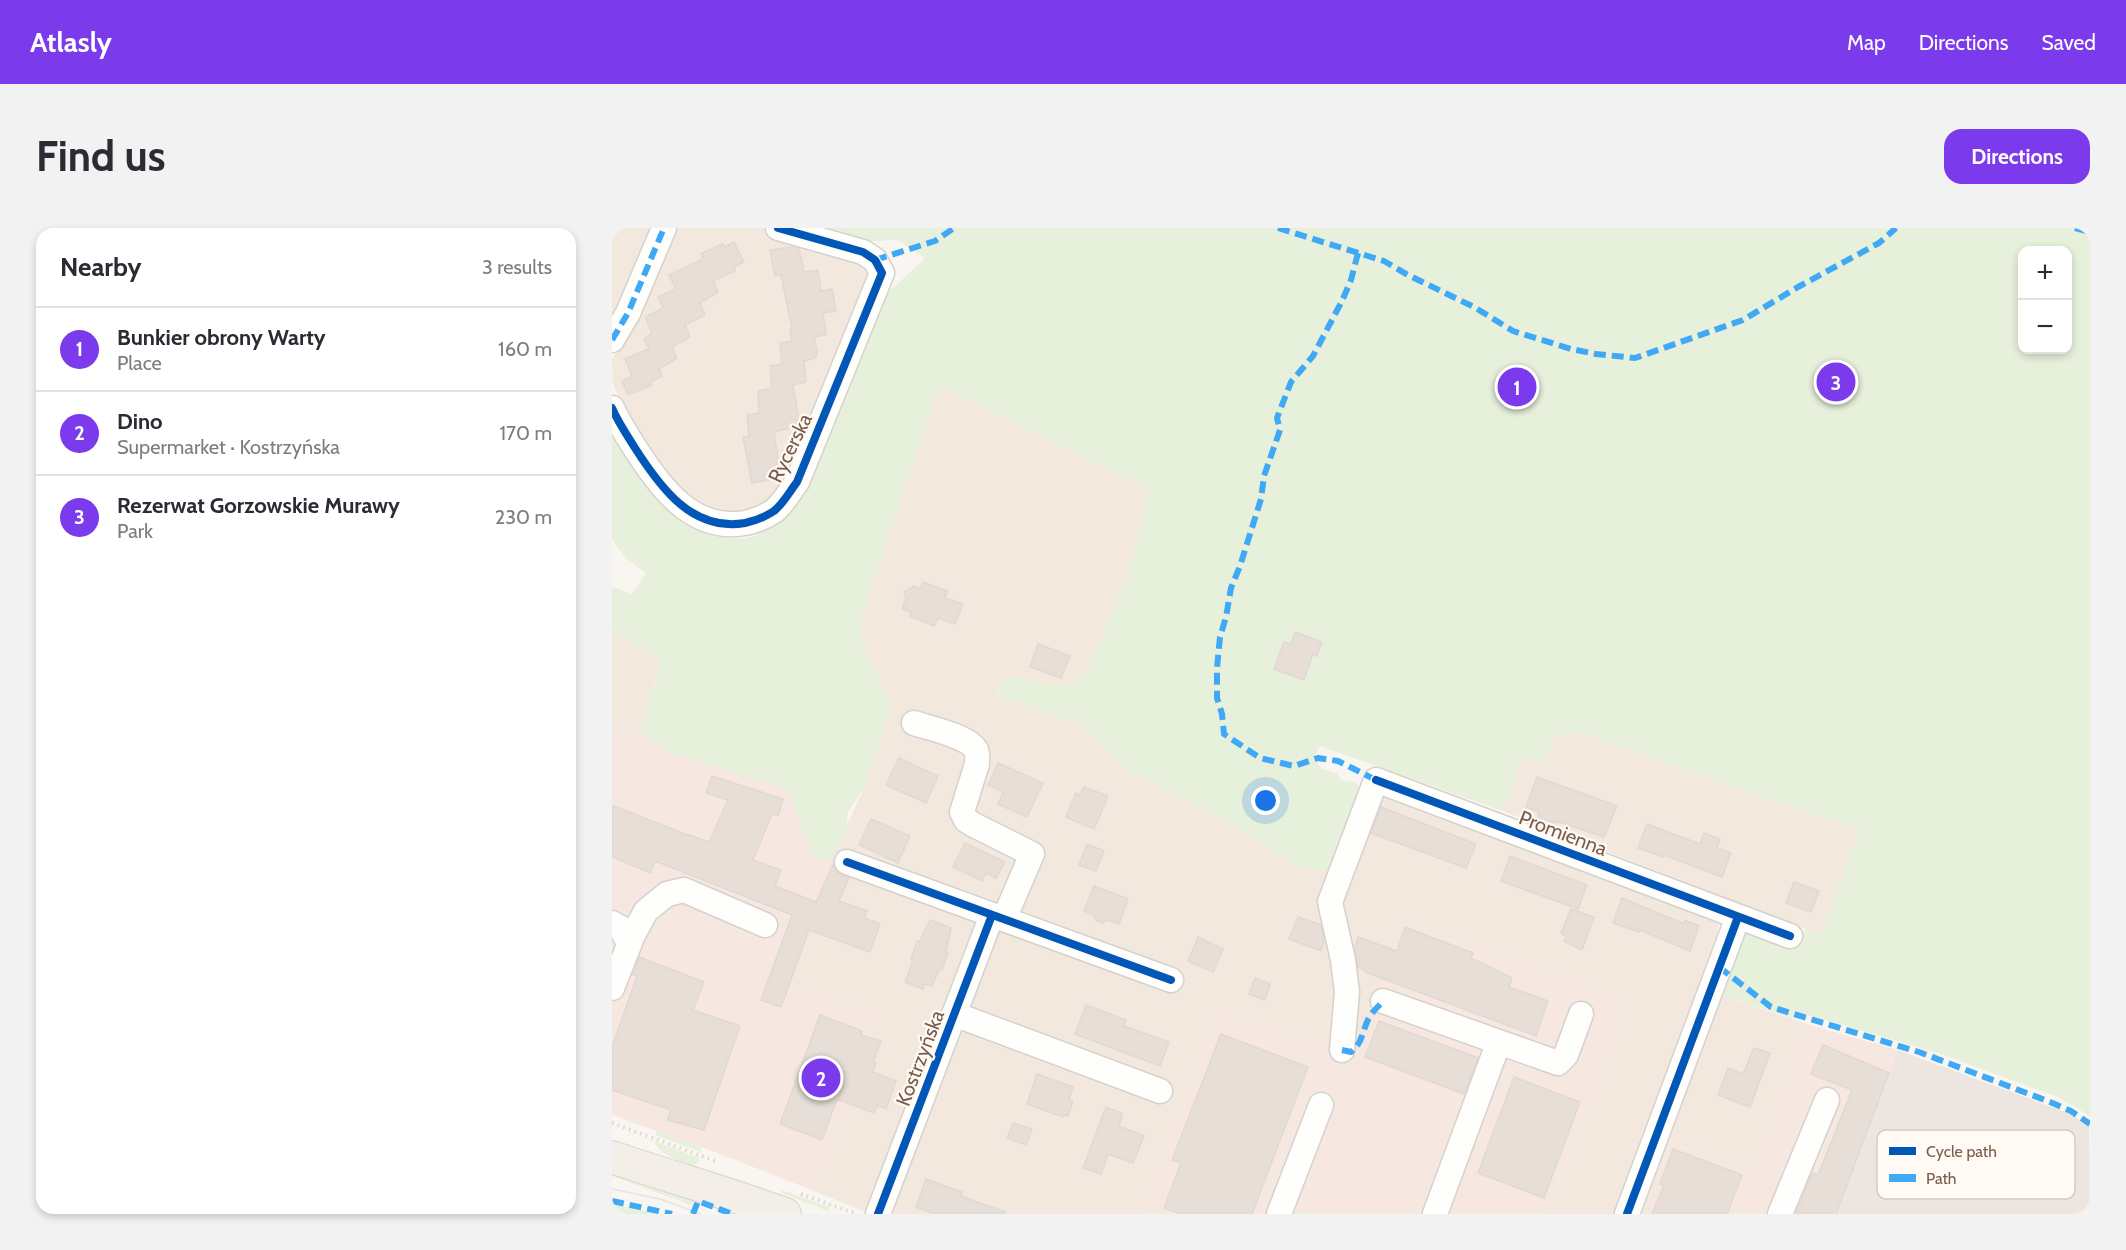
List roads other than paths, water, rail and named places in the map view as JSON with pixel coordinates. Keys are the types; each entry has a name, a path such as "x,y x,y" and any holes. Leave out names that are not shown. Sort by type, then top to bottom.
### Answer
{"main road":[{"path":"612,1138 737,1196 785,1214"},
{"path":"612,1157 681,1181 737,1196"}],"street":[{"path":"612,340 628,313 664,228"},
{"name":"Rycerska","path":"612,408 649,469 668,493 692,513 709,521 729,525 757,520 776,510 796,482 882,273 875,260 863,252 778,228"},
{"name":"Kostrzyńska","path":"878,1214 954,1014 998,917 1032,854 966,820 962,812 977,764 978,756 975,749 964,740 914,723"},
{"name":"Promienna","path":"1342,1050 1347,992 1343,960 1330,902 1376,780 1790,936"},
{"path":"847,862 1170,980"},
{"path":"612,988 629,944 646,910 667,894 684,890 765,925"},
{"path":"1627,1214 1738,917"},
{"path":"612,923 621,928 629,944"},
{"path":"1383,1001 1498,1044 1558,1063 1566,1055 1581,1014"},
{"name":"Kostrzyńska","path":"954,1014 1160,1091"},
{"path":"1435,1214 1498,1044"},
{"path":"1780,1214 1827,1100"},
{"path":"1279,1214 1321,1105"}],"tram line":[{"path":"612,1189 660,1199 701,1214"}],"place":[{"name":"Rezerwat Gorzowskie Murawy","path":"1836,382"},
{"name":"Bunkier obrony Warty","path":"1517,387"},
{"name":"Dino","path":"821,1078"}]}
